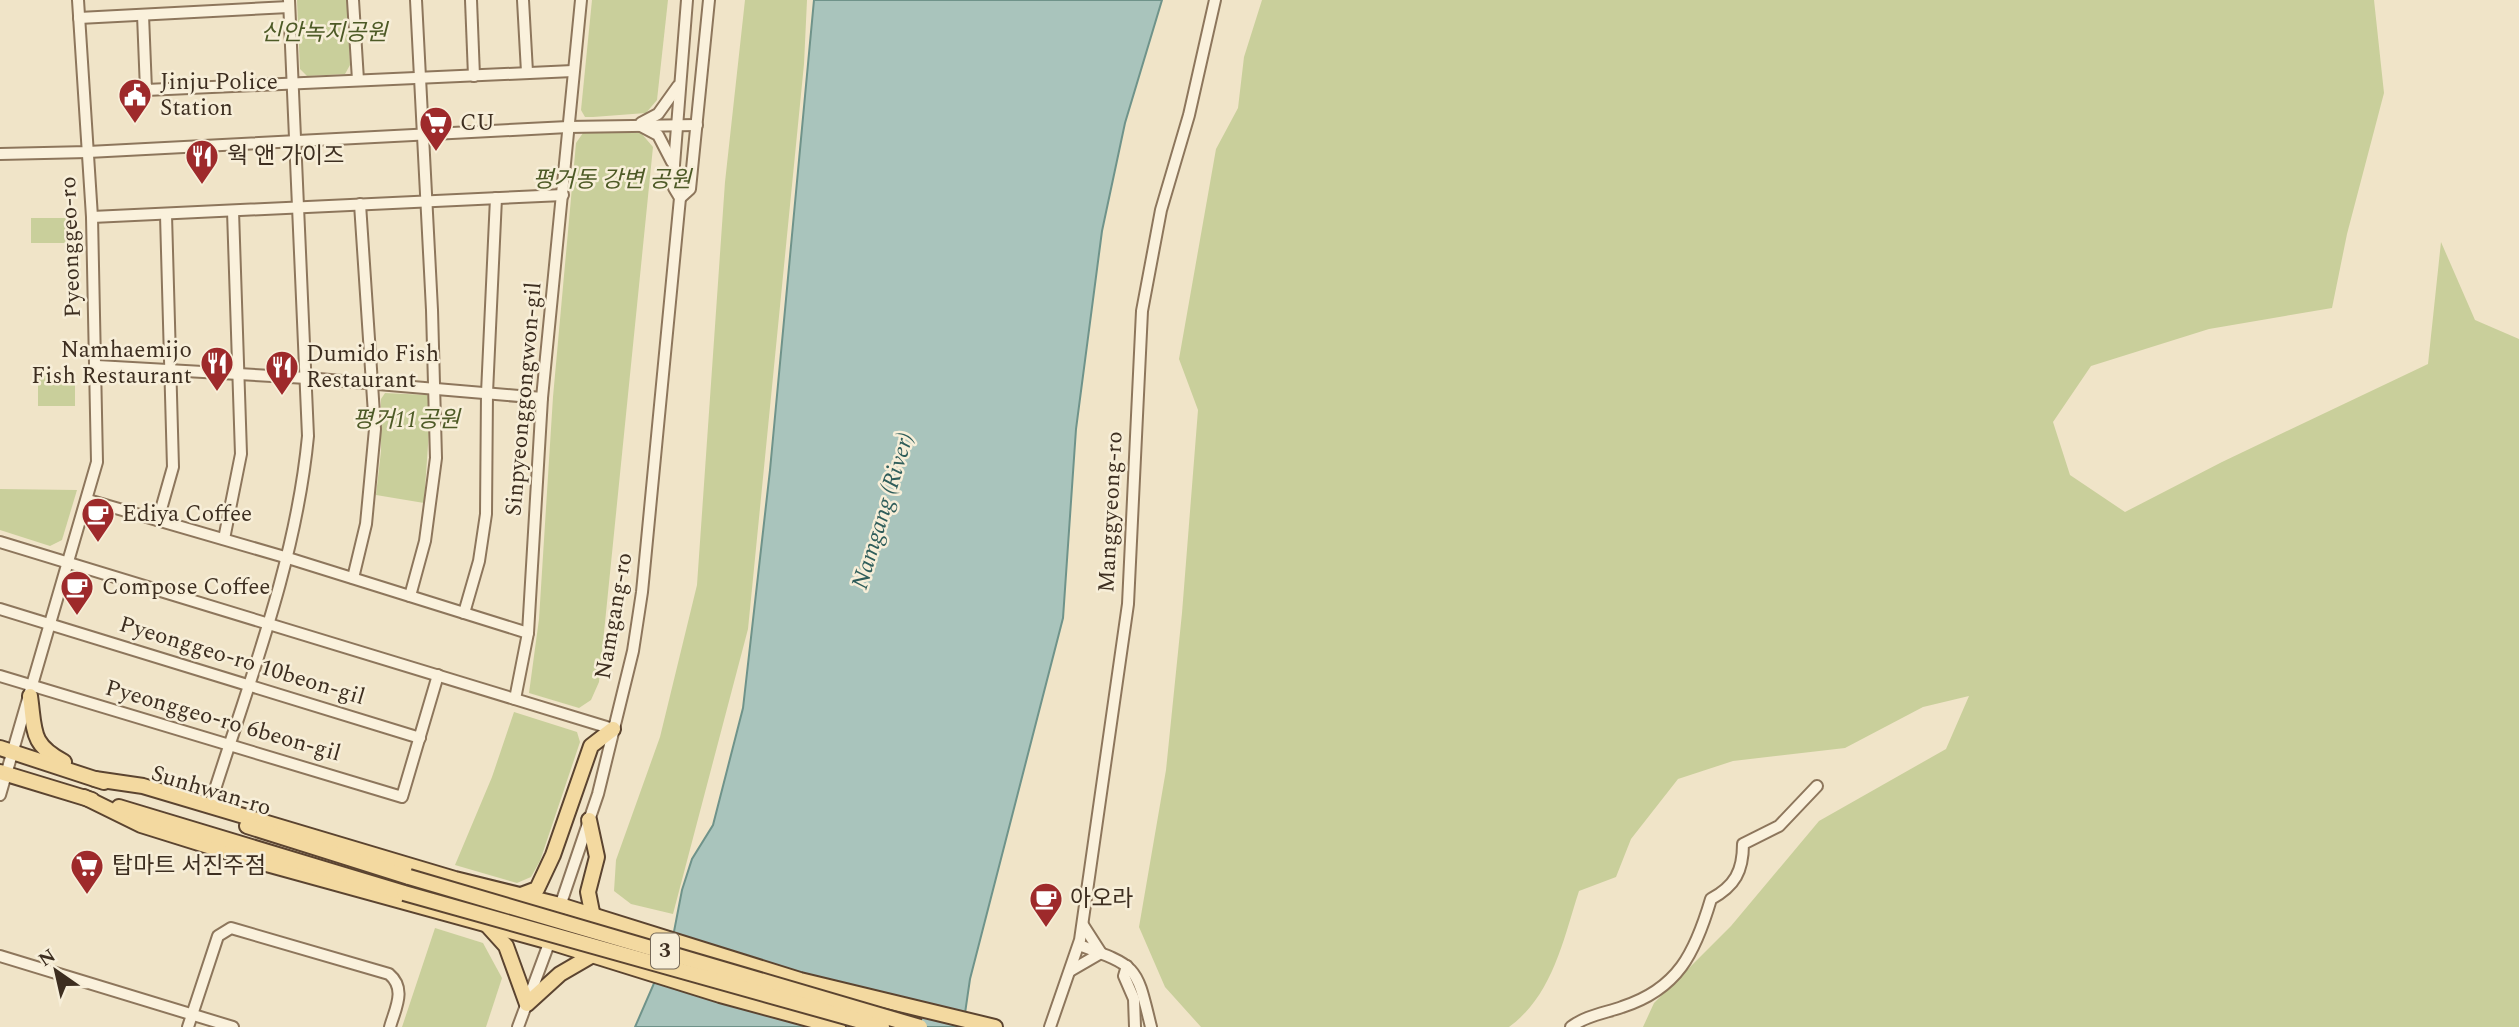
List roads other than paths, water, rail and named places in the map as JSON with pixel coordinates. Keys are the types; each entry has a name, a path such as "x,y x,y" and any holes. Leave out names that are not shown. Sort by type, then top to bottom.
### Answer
{"main road":[{"path":"31,691 38,743 46,752 89,777 143,786 210,805 455,879 560,905 800,980 995,1027"},
{"path":"520,895 537,889 553,855 591,746 613,729"},
{"name":"Sunhwan-ro","path":"6,750 409,877 920,1027"},
{"name":"Sunhwan-ro","path":"3,773 404,893 882,1027"},
{"path":"84,797 153,829 838,1027"},
{"path":"589,820 597,856 588,892 593,916"},
{"path":"486,925 506,946 527,1004 560,974 590,956"}],"street":[{"name":"Pyeonggeo-ro","path":"0,795 6,750 31,691 97,462 92,217 78,0"},
{"path":"353,0 358,80"},
{"path":"410,596 425,541 432,490 436,389 416,0"},
{"path":"471,0 474,76"},
{"path":"523,0 527,72"},
{"name":"Sinpyeonggongwon-gil","path":"515,699 528,633 542,398 581,0"},
{"name":"Namgang-ro","path":"518,1027 550,942 589,820 633,651 642,592 680,198 674,188 674,165 687,0"},
{"name":"Namgang-ro","path":"680,198 690,189 709,0"},
{"name":"Manggyeong-ro","path":"1050,1027 1079,945 1083,925 1128,604 1142,311 1161,209 1189,115 1215,0"},
{"path":"79,18 289,4 308,436 304,483 288,558 210,805"},
{"path":"143,15 146,90 573,71"},
{"path":"638,125 658,114 679,84"},
{"path":"638,125 658,135 674,165"},
{"path":"0,154 88,152 297,139 568,127 697,125"},
{"path":"92,217 563,195"},
{"path":"464,613 479,561 486,514 487,393 496,198"},
{"path":"353,578 366,524 372,476 373,384 360,204"},
{"path":"224,539 241,454 233,211"},
{"path":"158,520 173,467 166,215"},
{"path":"97,366 306,378 542,398"},
{"path":"88,500 288,558 528,633"},
{"path":"0,542 613,729"},
{"name":"Pyeonggeo-ro 10beon-gil","path":"0,609 420,738"},
{"path":"420,738 438,675"},
{"name":"Pyeonggeo-ro 6beon-gil","path":"0,676 31,691 229,744 402,797 420,738"},
{"path":"1571,1027 1578,1021 1626,1006 1664,988 1683,967 1704,925 1712,899 1730,888 1743,864 1743,844 1779,826 1817,786"},
{"path":"1083,925 1101,953"},
{"path":"188,1027 218,936 231,928 390,974 399,987 399,997 390,1027"},
{"path":"1079,945 1101,953 1136,972 1151,1027"},
{"path":"1070,971 1101,953"},
{"path":"0,956 233,1027"},
{"path":"1126,966 1124,976 1134,999 1135,1027"}],"water":[{"name":"Namgang (River)","path":"814,0 1162,0 1125,123 1102,231 1076,429 1063,618 970,979 963,1027 635,1027 672,942 682,890 692,859 713,825 743,708 770,470"}],"place":[{"name":"Jinju Police Station","path":"135,125"},
{"name":"CU","path":"436,153"},
{"name":"웍 앤 가이즈","path":"202,186"},
{"name":"Namhaemijo Fish Restaurant","path":"217,393"},
{"name":"Dumido Fish Restaurant","path":"282,397"},
{"name":"Ediya Coffee","path":"98,544"},
{"name":"Compose Coffee","path":"77,617"},
{"name":"탑마트 서진주점","path":"87,896"},
{"name":"아오라","path":"1046,929"}],"park label":[{"name":"신안녹지공원","path":"324,33"},
{"name":"평거동 강변 공원","path":"612,180"},
{"name":"평거11공원","path":"406,420"}]}
